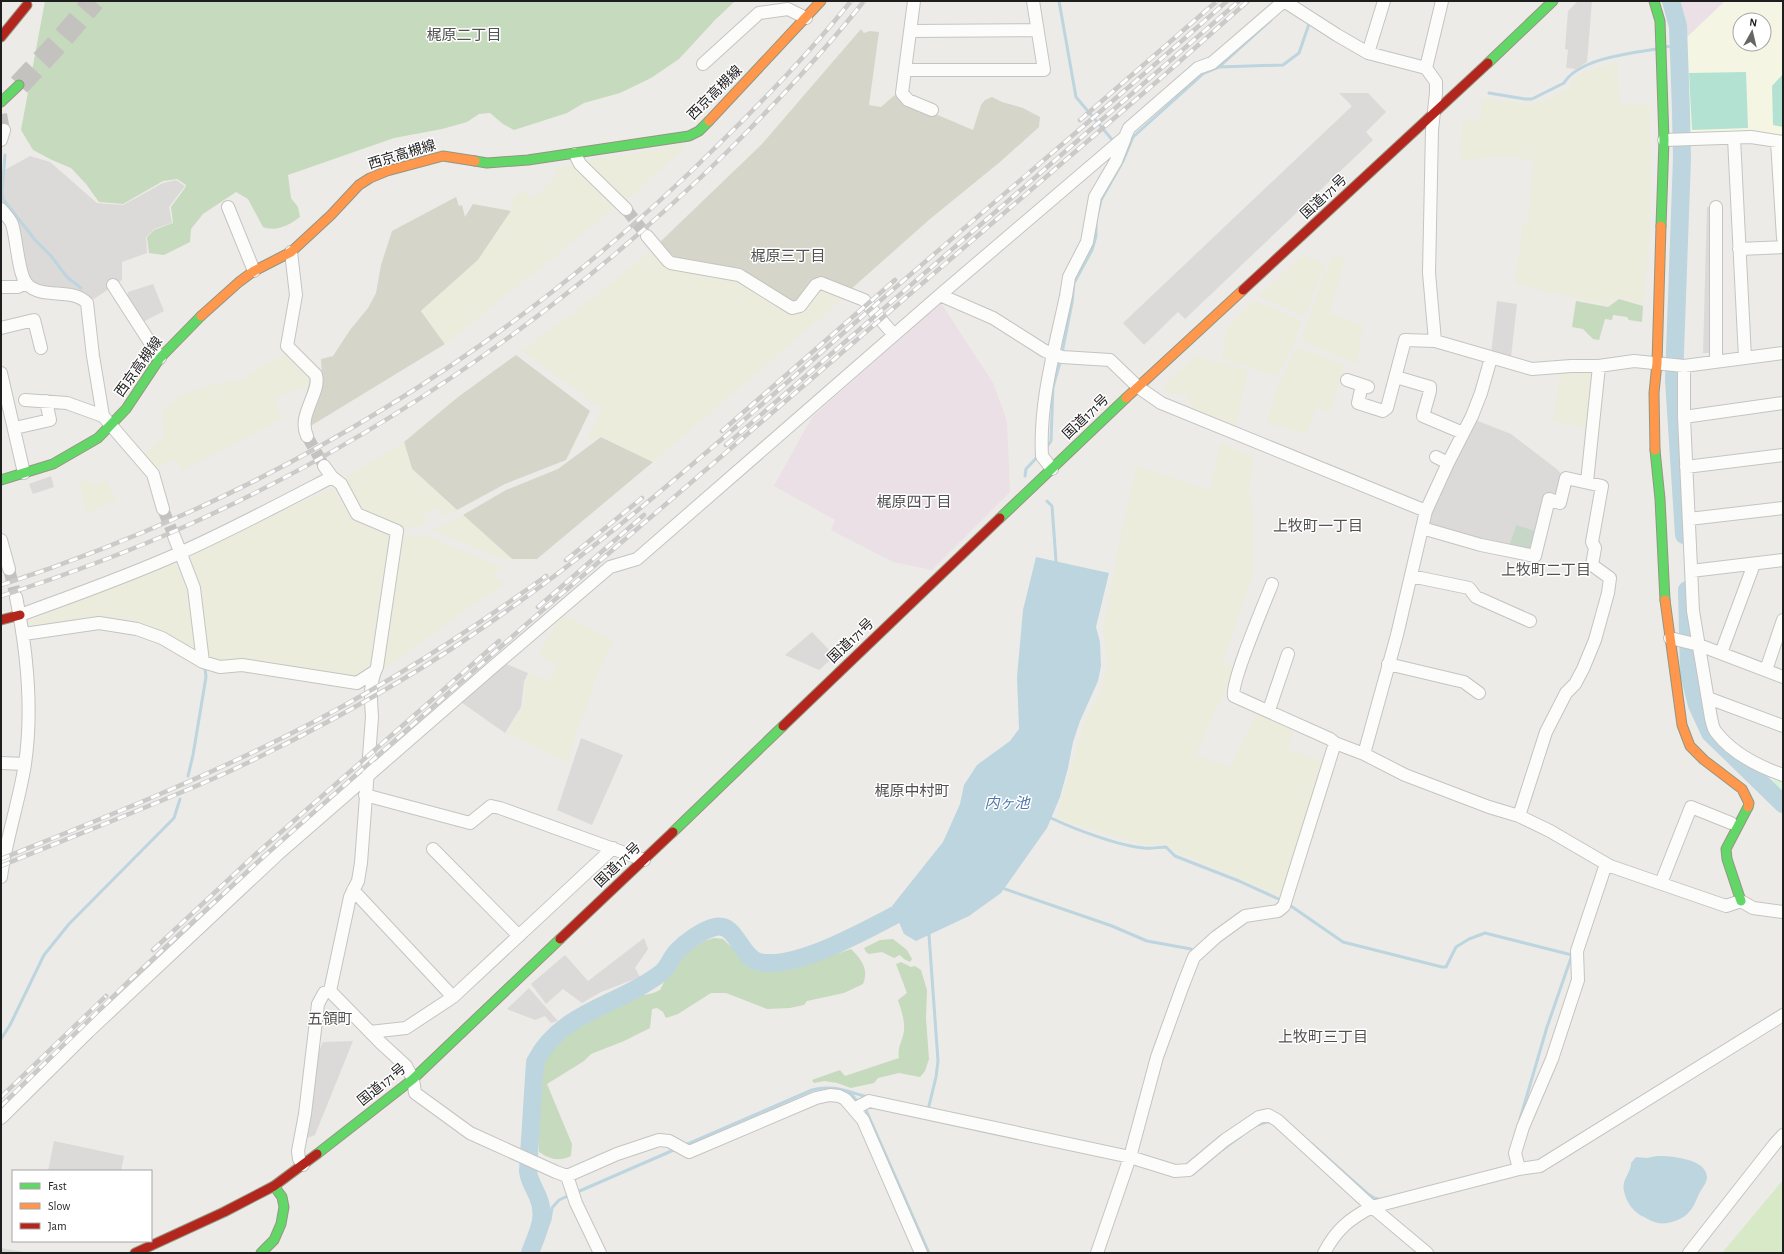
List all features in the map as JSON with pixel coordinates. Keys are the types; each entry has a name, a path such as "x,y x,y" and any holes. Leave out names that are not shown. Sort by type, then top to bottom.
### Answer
{"main road":[{"name":"西京高槻線","path":"1,480 53,464 98,438 107,421 126,409 160,358 191,325 239,282 254,271 291,252 331,215 359,185 370,178 388,171 443,156 487,163 575,154 689,136 708,122 821,1"},
{"name":"国道171号","path":"135,1253 224,1212 274,1186 413,1079 1138,387 1434,114 1553,1"},
{"path":"1654,1 1660,21 1668,141 1657,363 1654,393 1654,442 1660,499 1664,593 1682,725 1690,746 1704,760 1742,789 1749,803 1746,812 1726,849 1727,859 1741,901"},
{"path":"1,37 27,5"},
{"path":"1,102 19,85"},
{"path":"1,620 20,614"},
{"path":"261,1253 274,1240 281,1224 284,1207 282,1196 274,1186"}],"street":[{"path":"914,1 902,93 908,100 932,110"},
{"path":"905,70 1044,70 1033,1"},
{"path":"1052,469 1041,452 1047,384 1066,296 1067,282 1087,242 1094,197 1119,146 1130,128 1198,68 1212,63 1284,1 1337,35 1368,52 1420,65 1428,70 1436,82 1432,130 1430,273 1435,341"},
{"path":"1368,52 1384,1"},
{"path":"1428,70 1442,1"},
{"path":"703,64 759,13 768,10 788,9 806,18"},
{"path":"910,31 1037,30"},
{"path":"1668,141 1750,137 1780,142 1783,238"},
{"path":"1734,138 1745,358"},
{"path":"1,1118 155,968 278,854 367,776 610,567 637,560 894,334 1119,146"},
{"path":"575,154 580,164 626,209"},
{"path":"228,207 254,271"},
{"path":"1716,207 1716,362"},
{"path":"1,210 12,224 19,255 20,269 26,283 38,290 76,295 83,298 87,303 93,356 107,421"},
{"path":"647,236 671,263 740,275 792,308 800,306 816,285 821,283 853,295 864,300 894,334"},
{"path":"1739,249 1783,247"},
{"path":"291,252 296,295 287,346 316,375 317,380 310,400 305,424 307,436"},
{"path":"1,287 18,287 26,283"},
{"path":"113,285 160,358"},
{"path":"940,295 993,318 1044,352 1054,355 1110,360 1138,387 1161,403 1426,511"},
{"path":"1,328 37,319 40,348"},
{"path":"1347,380 1365,386 1358,403 1383,411 1387,408 1405,340 1435,341 1532,369 1571,366 1599,366 1634,361 1684,366 1783,353"},
{"path":"1364,754 1397,635 1426,511 1481,394 1491,358"},
{"path":"1587,482 1599,366"},
{"path":"1684,366 1684,416 1693,611 1711,718 1716,732 1734,749 1766,769 1783,775"},
{"path":"1,373 15,428 24,473"},
{"path":"1396,377 1430,387 1423,416 1463,433"},
{"path":"25,400 67,403 107,421 153,474 163,509"},
{"path":"15,428 50,420 46,401"},
{"path":"1684,416 1783,404"},
{"path":"1686,467 1783,455"},
{"path":"1436,457 1448,463"},
{"path":"324,466 332,477 341,484 357,514 397,531 371,698 372,717 361,863 358,881 350,897 330,991"},
{"path":"20,614 93,589 181,552 332,477"},
{"path":"1422,528 1482,545 1535,556 1549,499 1560,503 1566,478 1602,486 1592,542 1595,548 1592,565 1610,578 1608,593 1583,670 1575,684 1566,693 1546,732 1519,816"},
{"path":"1689,520 1783,508"},
{"path":"174,536 194,588 203,662"},
{"path":"1,540 9,569"},
{"path":"1691,571 1783,560"},
{"path":"1721,653 1754,564"},
{"path":"1411,576 1469,588 1476,597 1530,620"},
{"path":"1272,584 1233,692 1234,696 1269,710 1330,739 1335,743 1364,754 1405,775 1489,807 1519,816 1550,831 1606,864 1726,906 1741,901 1753,908 1783,912"},
{"path":"1,877 25,764 29,730 24,634 16,597"},
{"path":"1766,670 1783,620"},
{"path":"24,634 98,623 137,629 162,638 203,662 220,668 242,665 357,683 374,672"},
{"path":"1670,638 1699,645 1783,676"},
{"path":"1269,710 1288,654"},
{"path":"1388,664 1464,682 1479,693"},
{"path":"1708,698 1783,726"},
{"path":"1097,1253 1130,1157 1157,1057 1194,957 1216,937 1245,916 1278,911 1284,906 1335,743"},
{"path":"1,763 25,764"},
{"path":"365,795 470,823 491,806 500,808 644,860"},
{"path":"1661,883 1691,807 1730,823"},
{"path":"370,1032 406,1028 453,997 613,848"},
{"path":"433,849 519,936"},
{"path":"1519,1169 1516,1153 1521,1133 1552,1059 1578,980 1577,951 1606,864"},
{"path":"353,890 453,997"},
{"path":"330,991 406,1066 413,1079 415,1093 470,1133 567,1176 648,1143 659,1140 669,1141 689,1152 824,1096 839,1096 845,1099 863,1120 921,1253"},
{"path":"303,1165 299,1159 298,1151 305,1114 318,1004 324,993 330,991"},
{"path":"1324,1253 1340,1229 1354,1216 1372,1207 1519,1169 1540,1166 1783,1015"},
{"path":"854,1109 869,1102 1130,1157 1175,1171 1189,1170 1225,1140 1259,1117 1268,1115 1277,1120 1372,1207 1427,1253"},
{"path":"1689,1253 1783,1135"},
{"path":"567,1176 573,1195 600,1253"}],"shaded area":[{"path":"1578,1 1592,1 1587,62 1576,69 1566,68 1568,50 1565,49 1568,11"},
{"path":"1678,1 1725,1 1683,41"},
{"path":"1725,1 1783,1 1783,136 1753,130 1689,133 1683,41"},
{"path":"861,29 864,33 870,31 879,32 869,105 881,107 896,94 907,102 973,130 981,105 985,100 992,97 1002,102 1023,108 1040,117 1039,127 1000,162 930,219 850,290 798,303 672,261 659,243 762,144"},
{"path":"1617,61 1619,103 1649,104 1651,153 1650,238 1643,303 1617,297 1607,305 1515,284 1523,223 1528,223 1534,160 1503,156 1461,161 1460,146 1463,120 1479,122 1483,98 1531,105 1564,91 1575,78 1583,73"},
{"path":"1339,93 1368,93 1386,112 1366,132 1373,140 1185,319 1178,312 1144,345 1123,323 1352,106"},
{"path":"681,145 684,148 625,202 583,162"},
{"path":"30,156 50,162 97,203 123,205 163,183 176,180 185,186 169,207 172,223 154,229 146,237 147,253 122,262 122,280 94,299 73,291 37,284 29,278 9,210 1,202 1,172"},
{"path":"574,164 617,206 445,344 421,311 478,260 511,211 513,198 523,190 534,198 556,175 555,169"},
{"path":"456,197 459,206 462,205 465,217 473,204 511,211 478,260 421,311 445,344 309,427 309,419 322,378 321,359 333,356 350,330 368,308 376,293 381,265 392,231"},
{"path":"1714,206 1710,353 1703,353 1707,207"},
{"path":"653,249 668,266 738,278 794,312 817,288 846,296 653,462 601,437 587,440 603,409 522,351 575,312"},
{"path":"1304,255 1325,265 1304,316 1258,296"},
{"path":"1332,255 1345,259 1329,313 1363,325 1357,364 1301,340"},
{"path":"153,284 164,311 141,323 127,298 128,292"},
{"path":"1254,300 1301,321 1294,344 1277,376 1221,359 1227,329"},
{"path":"1497,301 1517,304 1511,357 1491,354"},
{"path":"941,303 993,383 1007,421 1010,492 932,570 893,562 831,530 835,520 774,486 812,417"},
{"path":"1300,348 1344,365 1330,412 1316,407 1306,433 1267,423 1275,393 1295,351"},
{"path":"286,355 313,379 312,384 277,396 278,401 275,403 282,419 182,471 176,458 153,470 144,455 164,436 162,414 165,408 183,394 227,381 243,381 269,361"},
{"path":"516,355 590,411 566,460 505,484 457,510 412,469 404,442 458,397"},
{"path":"1195,356 1248,370 1235,428 1195,411 1186,395 1168,393 1164,385"},
{"path":"1593,369 1588,429 1553,421 1561,370"},
{"path":"1473,419 1511,434 1558,470 1564,478 1559,498 1548,497 1530,553 1426,527"},
{"path":"601,437 653,462 537,559 512,559 463,515 506,490 558,469"},
{"path":"404,442 412,469 457,510 443,517 439,507 424,513 427,524 405,528 364,513 356,505 343,479"},
{"path":"1220,442 1254,458 1248,496 1252,500 1253,573 1223,662 1236,667 1195,755 1230,767 1258,711 1294,726 1288,749 1322,761 1284,897 1176,852 1166,843 1145,845 1056,819 1086,718 1101,693 1107,663 1103,629 1122,529 1137,466 1210,491"},
{"path":"51,476 54,487 33,494 29,484"},
{"path":"88,478 92,484 106,480 117,499 86,513 80,485"},
{"path":"333,488 352,519 390,534 370,666 355,677 220,667 210,659 188,555"},
{"path":"463,515 512,559 500,558 432,530"},
{"path":"1516,525 1535,531 1529,550 1510,544"},
{"path":"402,536 426,536 501,567 494,575 504,583 382,670"},
{"path":"174,562 188,591 196,653 139,625 29,630 26,622"},
{"path":"561,613 613,641 593,682 592,692 575,734 568,763 507,733 524,705 525,684 531,673 547,681 558,665 539,655"},
{"path":"812,632 835,656 819,670 785,655"},
{"path":"504,663 528,673 524,682 521,707 505,733 461,702"},
{"path":"581,738 623,755 592,825 557,810"},
{"path":"644,938 648,949 635,968 640,977 601,992 582,1003 563,989 546,1004 531,984 565,955 588,981"},
{"path":"529,988 558,1021 551,1023 545,1016 535,1020 507,1009"},
{"path":"353,1041 315,1135 307,1138 315,1060 323,1042"},
{"path":"54,1141 124,1156 121,1170 48,1170"},
{"path":"1,1248 30,1253 1,1253"}],"green space":[{"path":"45,1 735,1 679,59 651,78 620,93 584,103 567,113 514,130 503,124 490,113 479,114 467,122 442,129 394,138 288,175 291,198 298,207 300,217 283,227 273,229 263,227 248,199 236,192 203,214 191,229 190,242 164,255 149,253 147,237 154,230 173,223 171,207 186,185 177,179 163,181 123,204 99,202 86,184 71,168 33,150 21,130"},
{"path":"1746,72 1748,128 1692,130 1689,73"},
{"path":"1783,74 1783,127 1773,125 1772,86"},
{"path":"1619,299 1643,306 1642,322 1629,320 1627,317 1613,315 1612,320 1605,319 1599,340 1593,339 1583,329 1572,327 1576,301 1608,307"},
{"path":"1775,776 1783,779 1783,792 1773,781"},
{"path":"714,938 723,939 744,959 761,969 781,970 794,968 851,949 861,961 865,969 865,979 863,984 844,993 807,1001 804,1005 790,1008 767,1009 726,993 711,993 678,1014 666,1018 663,1012 657,1008 652,1009 650,1028 624,1041 591,1054 584,1061 547,1084 572,1144 571,1156 562,1159 554,1159 539,1152 539,1068 542,1058 560,1040 573,1030 602,1012 629,999 660,990 679,958 704,941"},
{"path":"893,939 907,950 912,959 910,962 900,955 894,958 882,952 869,954 864,948 880,940"},
{"path":"901,962 911,967 915,966 921,970 927,990 926,1019 929,1059 925,1071 920,1077 899,1073 878,1078 874,1083 851,1088 837,1083 824,1081 814,1083 812,1080 840,1070 845,1076 899,1058 904,1022 898,1000 907,993 896,964"},
{"path":"1783,1180 1783,1253 1722,1253"}],"water":[{"name":"内ヶ池","path":"1036,557 1109,573 1096,627 1100,642 1101,666 1098,681 1080,721 1073,742 1060,797 1047,828 1001,893 969,916 916,941 904,934 892,906 943,842 960,804 964,785 977,765 1010,741 1019,729 1017,677 1023,610"},
{"path":"1657,1156 1686,1159 1701,1166 1705,1171 1707,1179 1694,1206 1679,1220 1666,1223 1654,1222 1637,1213 1625,1195 1623,1187 1631,1167 1631,1163 1636,1157 1647,1158"}],"waterway":[{"path":"1059,1 1076,97 1114,142"},
{"path":"1671,1 1678,26 1681,111 1682,158 1674,380 1684,535"},
{"path":"1098,212 1101,200 1123,161 1133,137 1204,73 1219,67 1271,20"},
{"path":"1219,67 1283,65 1299,53 1309,24 1311,25"},
{"path":"1665,47 1679,45"},
{"path":"1489,93 1532,99 1564,83 1571,75 1592,63 1619,55 1656,49"},
{"path":"5,155 2,192 3,199 35,240 51,256 67,277 81,288"},
{"path":"1062,353 1072,303 1074,283 1092,250 1096,236 1096,221"},
{"path":"1046,448 1051,441 1053,387 1061,359"},
{"path":"1025,476 1026,469 1039,455"},
{"path":"1047,501 1052,506 1056,561"},
{"path":"1687,590 1689,674 1697,705 1710,733 1783,804"},
{"path":"188,776 206,677 205,668"},
{"path":"1,1039 10,1025 44,955 69,924 174,818 180,799"},
{"path":"1051,818 1110,841 1134,847 1166,847 1175,856 1239,881 1283,901"},
{"path":"1005,889 1112,926 1147,941 1191,949"},
{"path":"1288,904 1343,942 1442,967 1446,967 1456,947 1469,939 1485,933 1572,955 1547,1027 1520,1119"},
{"path":"530,1253 538,1232 542,1212 541,1205 528,1171 535,1062 546,1045 560,1031 592,1010 645,984 661,973 666,968 675,953 694,937 715,927 722,927 734,935 747,954 753,959 759,962 774,963 791,960 828,948 895,915"},
{"path":"928,1110 936,1077 938,1061 929,935"},
{"path":"683,1146 812,1090 820,1088 834,1088 868,1097"},
{"path":"850,1093 859,1103"},
{"path":"863,1107 866,1110 929,1253"},
{"path":"1257,1125 1271,1122"},
{"path":"1223,1149 1241,1136"},
{"path":"1312,1144 1368,1194 1374,1198 1382,1200"},
{"path":"575,1193 676,1149"},
{"path":"537,1253 550,1220 552,1208 559,1200 570,1195"}],"tunnel":[{"path":"19,85 61,40 94,1"},
{"path":"1,114 4,130"},
{"path":"626,209 647,236"},
{"path":"307,436 324,466"},
{"path":"163,509 174,536"},
{"path":"9,569 16,597"}],"railway":[{"path":"1,585 102,549 200,507 294,460 386,407 475,349 560,286 641,217 719,144 770,92 820,39 851,1"},
{"path":"1,596 140,546 261,490 333,451 404,408 474,362 541,314 668,208 728,151 781,96 832,40 864,1"},
{"path":"1080,120 1217,1"},
{"path":"1,866 142,809 226,773 275,749 324,724 397,683 480,630 594,545 704,455 1227,1"},
{"path":"726,445 1239,1"},
{"path":"1,1106 130,980 261,859 522,628 1161,78 1248,1"},
{"path":"722,431 895,280"},
{"path":"566,560 642,498"},
{"path":"538,607 644,515"},
{"path":"1,859 182,785 322,718 420,661 546,576"},
{"path":"153,950 256,854 499,641"},
{"path":"1,1097 106,996"}],"traffic: fast":[{"path":"1488,63 1553,1"},
{"path":"1654,1 1660,21 1664,140 1661,226"},
{"path":"1,102 19,85"},
{"path":"475,161 487,163 528,160 689,136 699,131 709,121"},
{"path":"1,480 53,464 98,438 126,409 160,358 201,316"},
{"path":"1000,518 1126,398"},
{"path":"1655,450 1660,499 1665,600"},
{"path":"673,832 783,726"},
{"path":"1741,901 1727,859 1726,849 1748,807"},
{"path":"317,1154 413,1079 560,939"},
{"path":"261,1253 274,1240 281,1224 284,1207 282,1197 274,1186"}],"traffic: slow":[{"path":"709,121 821,1"},
{"path":"201,316 239,282 254,271 291,252 331,215 359,185 370,178 387,171 443,156 475,161"},
{"path":"1655,450 1654,393 1657,363 1661,226"},
{"path":"1126,398 1243,290"},
{"path":"1665,600 1682,725 1690,746 1704,760 1742,789 1749,803 1748,807"}],"traffic: jam":[{"path":"1,37 27,5"},
{"path":"1243,290 1488,63"},
{"path":"783,726 1000,518"},
{"path":"1,620 20,615"},
{"path":"560,939 673,832"},
{"path":"135,1253 224,1212 274,1186 317,1154"}],"district":[{"name":"梶原二丁目","path":"464,35"},
{"name":"梶原三丁目","path":"788,256"},
{"name":"梶原四丁目","path":"914,502"},
{"name":"上牧町一丁目","path":"1318,526"},
{"name":"上牧町二丁目","path":"1546,570"},
{"name":"梶原中村町","path":"912,791"},
{"name":"五領町","path":"330,1019"},
{"name":"上牧町三丁目","path":"1323,1037"}]}
